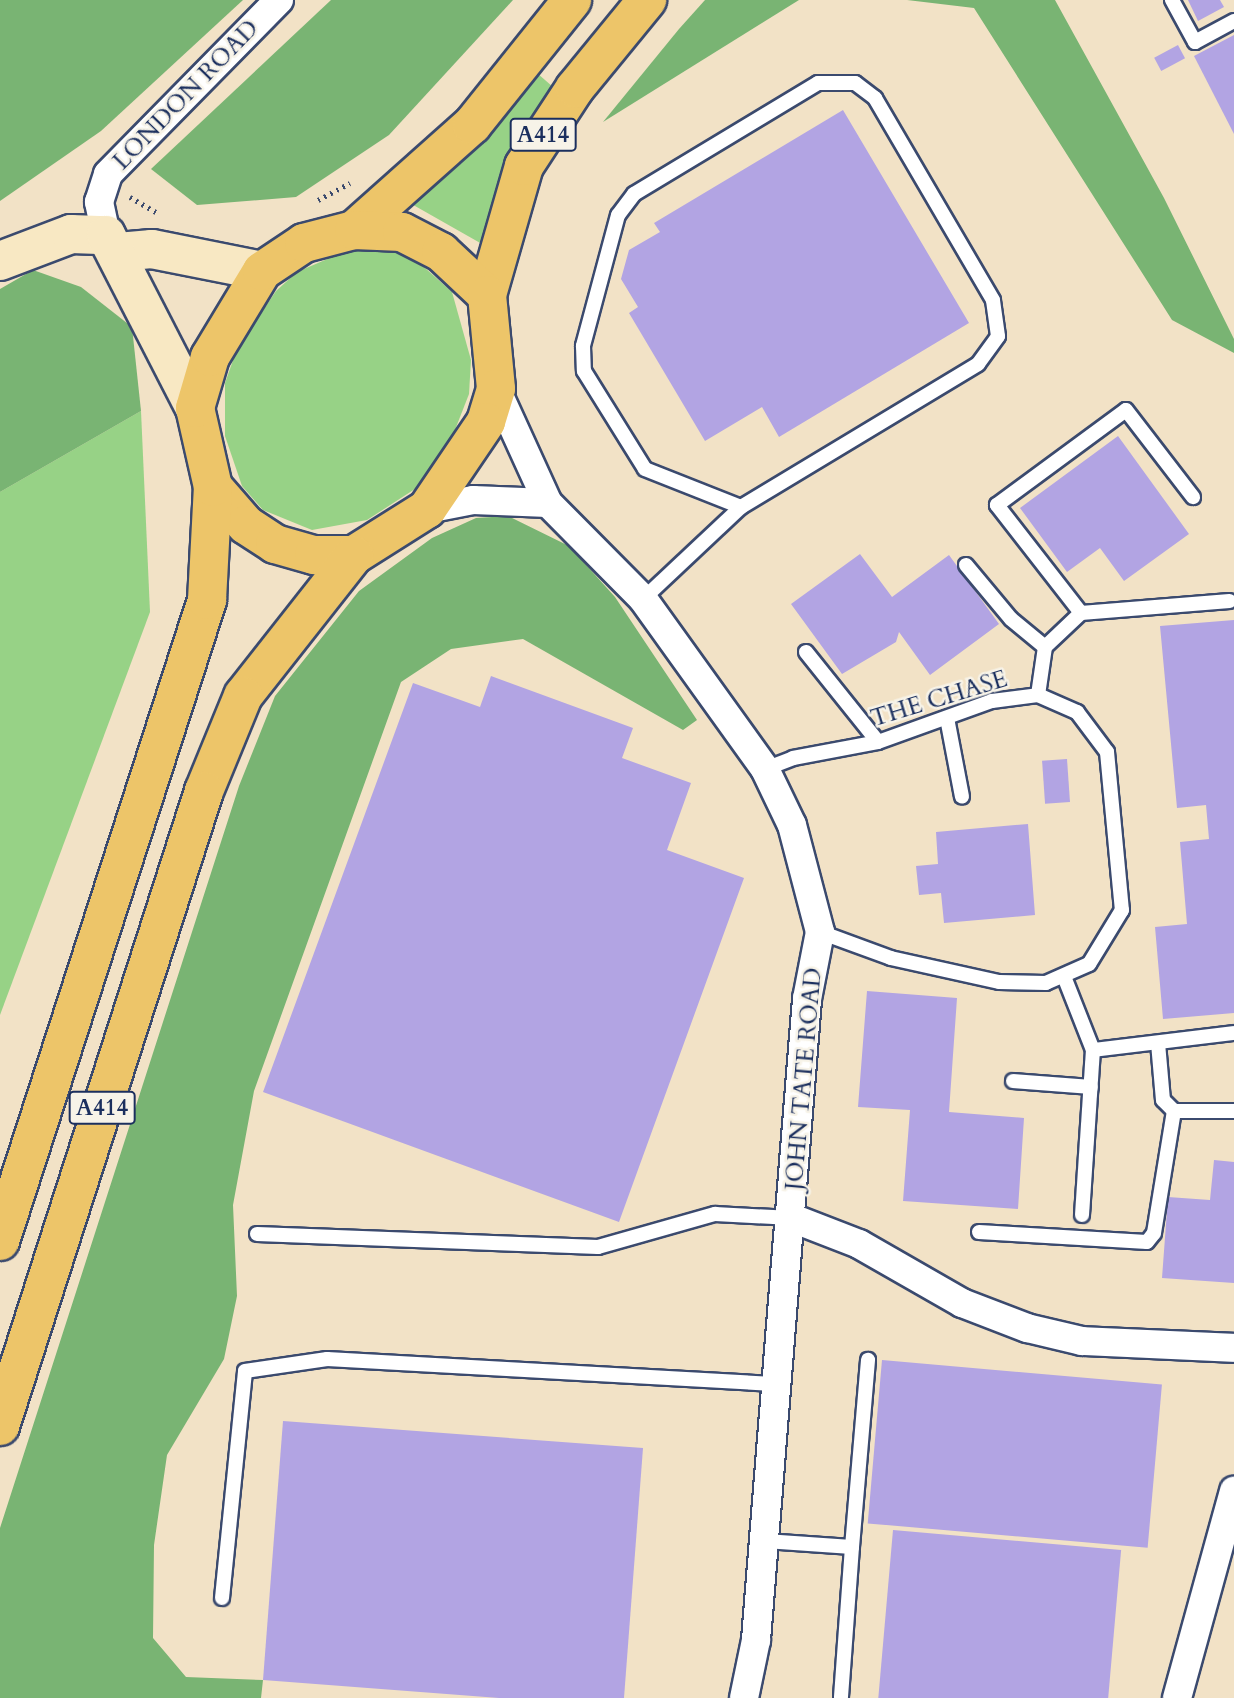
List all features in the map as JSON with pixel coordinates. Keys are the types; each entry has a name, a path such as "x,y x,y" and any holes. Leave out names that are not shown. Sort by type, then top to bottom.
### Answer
{"highway":[{"name":"A414","path":"354,230 472,125 572,0"},
{"name":"A414","path":"487,295 524,166 575,88 647,0"},
{"path":"354,230 402,232 441,252 487,295 496,389 474,443 427,509 354,555 314,555 275,544 246,525 213,486 195,408 209,357 262,271 304,243 354,230"},
{"name":"A414","path":"0,1241 195,650 207,600 213,486"},
{"name":"A414","path":"0,1426 204,791 238,708 275,647 354,555"}],"main road":[{"path":"0,261 71,234 262,271"},
{"path":"112,244 195,408"}],"street":[{"name":"LONDON ROAD","path":"112,244 99,202 106,181 279,0"},
{"path":"427,509 473,500 548,503 496,389"},
{"name":"JOHN TATE ROAD","path":"548,503 643,599 765,769 792,825 820,932 807,999 765,1541 744,1698"},
{"path":"792,1218 859,1244 962,1303 1027,1328 1082,1341 1234,1349"},
{"path":"1177,1698 1234,1491"}],"lane":[{"path":"1172,0 1195,41 1234,21"},
{"path":"643,599 741,507 978,365 998,335 993,300 875,98 855,83 818,83 634,194 618,215 583,346 584,371 645,468 741,507"},
{"path":"1081,613 997,505 1126,410 1193,497"},
{"path":"966,565 1011,619 1045,647"},
{"path":"1038,695 1045,647 1081,613 1230,601"},
{"path":"806,652 878,742"},
{"name":"THE CHASE","path":"765,769 793,758 878,742 947,718 1038,695 1066,705 1089,723 1114,776 1122,910 1089,964 1065,979"},
{"path":"947,718 962,797"},
{"path":"820,932 891,958 999,982 1065,979 1093,1051 1082,1215"},
{"path":"1093,1051 1234,1033"},
{"path":"1158,1043 1163,1100 1174,1111 1234,1111"},
{"path":"1013,1081 1091,1087"},
{"path":"979,1232 1147,1242 1154,1233 1174,1111"},
{"path":"257,1234 598,1247 715,1214 792,1218"},
{"path":"222,1598 245,1371 327,1359 778,1384"},
{"path":"841,1698 868,1360"},
{"path":"765,1541 852,1547"}],"path":[{"path":"306,206 360,177"},
{"path":"106,181 163,215"}],"green space":[{"path":"0,0 243,0 101,131 0,201"},
{"path":"331,0 513,0 389,135 296,197 197,205 151,169"},
{"path":"705,0 799,0 603,122 679,29"},
{"path":"907,0 1055,0 1164,198 1234,339 1234,353 1172,320 974,8"},
{"path":"537,73 553,87 512,154 482,244 408,202"},
{"path":"353,248 388,249 415,259 452,292 471,360 469,394 446,453 418,487 367,520 312,530 263,510 242,486 225,436 225,383 237,349 276,291 297,272"},
{"path":"33,270 81,287 132,327 141,411 0,492 0,289"},
{"path":"141,411 150,612 0,1015 0,492"},
{"path":"508,516 569,546 615,597 697,720 683,730 523,639 451,649 401,682 254,1091 233,1205 237,1296 224,1359 167,1455 154,1545 153,1638 186,1677 263,1680 261,1698 0,1698 0,1528 239,786 275,696 359,591 432,538 476,518"}],"building":[{"path":"1188,0 1220,0 1224,7 1198,21"},
{"path":"1234,35 1234,134 1194,56"},
{"path":"1178,45 1185,58 1161,71 1154,58"},
{"path":"843,110 969,323 779,437 762,407 705,441 629,313 638,307 621,279 629,250 660,232 654,223"},
{"path":"1118,436 1189,534 1124,581 1100,548 1067,572 1020,508"},
{"path":"860,554 892,597 949,555 999,624 930,675 899,632 896,642 842,674 791,604"},
{"path":"1234,620 1234,1013 1163,1019 1155,927 1187,924 1180,842 1209,839 1206,805 1177,808 1160,626"},
{"path":"491,676 633,728 622,758 691,783 667,850 744,878 619,1222 263,1092 413,683 480,707"},
{"path":"1067,759 1070,802 1045,804 1042,761"},
{"path":"1028,824 1035,915 944,923 941,893 919,895 916,866 938,864 936,832"},
{"path":"867,991 957,998 949,1112 1024,1118 1018,1209 903,1201 910,1110 858,1107"},
{"path":"1214,1160 1234,1162 1234,1283 1162,1278 1168,1197 1210,1200"},
{"path":"882,1360 1162,1384 1148,1548 868,1523"},
{"path":"283,1421 643,1448 624,1698 499,1698 263,1680"},
{"path":"893,1530 1121,1550 1108,1698 878,1698"}]}
